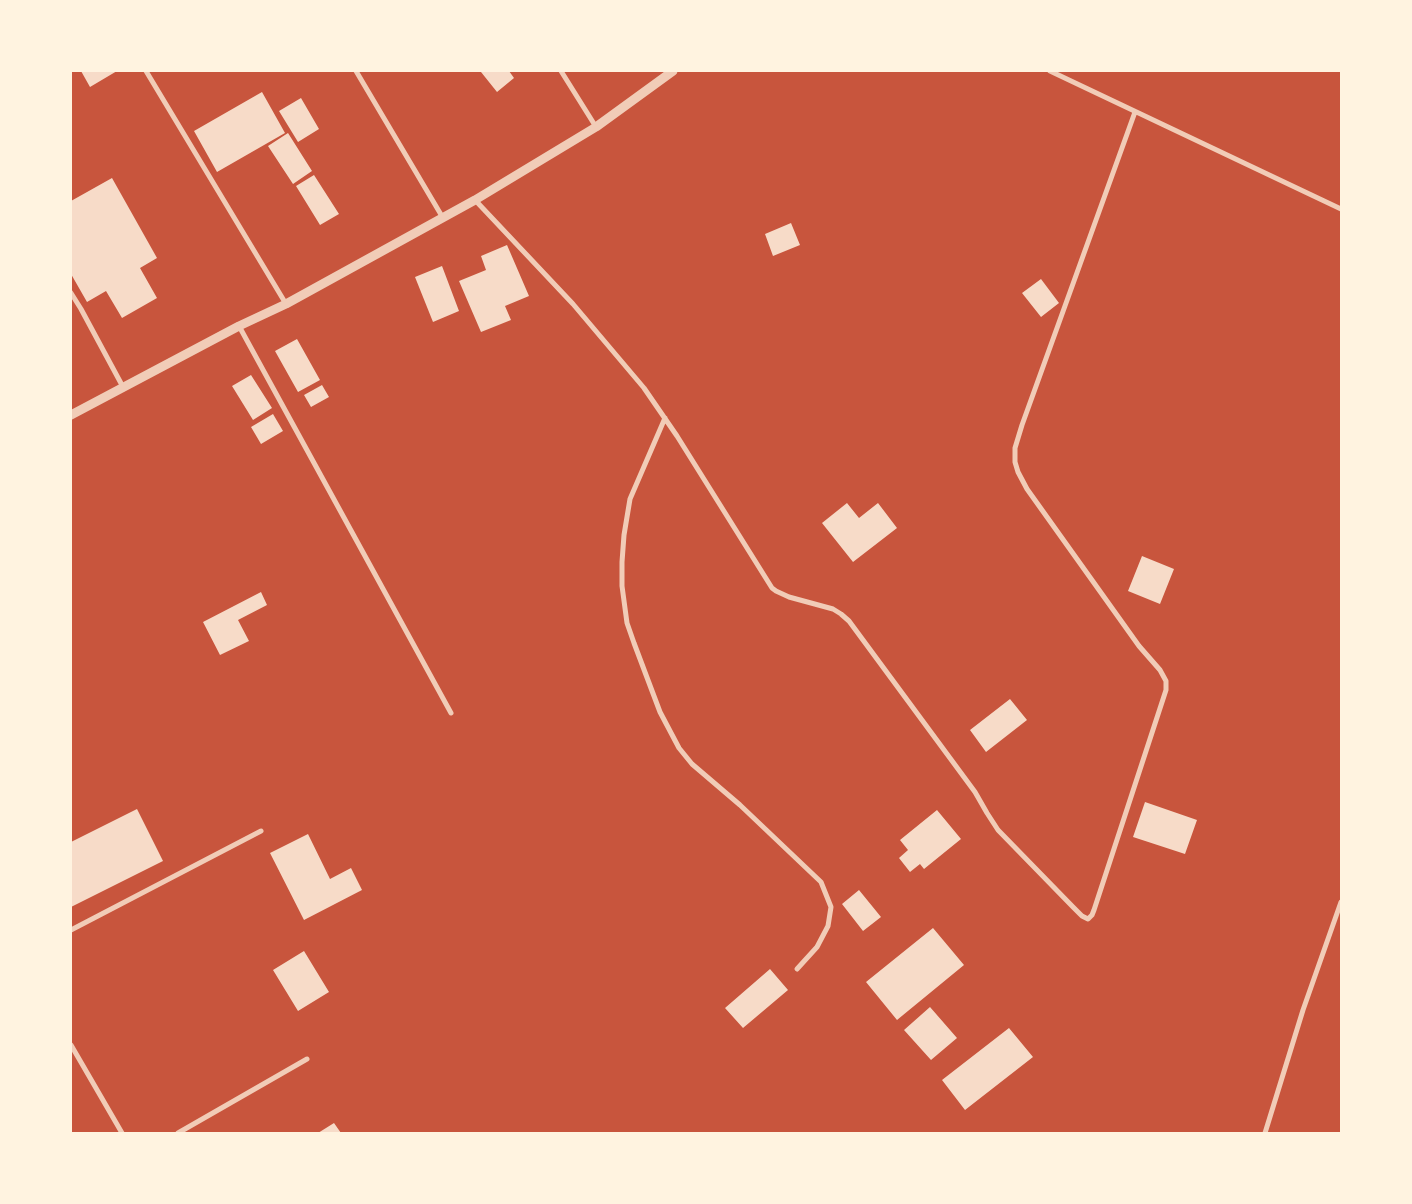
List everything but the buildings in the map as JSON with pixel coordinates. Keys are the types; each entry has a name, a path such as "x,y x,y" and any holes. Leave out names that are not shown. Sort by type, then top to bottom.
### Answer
{"street":[{"path":"146,71 286,304"},
{"path":"356,71 443,219"},
{"path":"561,71 596,127"},
{"path":"71,415 239,326 286,304 443,219 596,127 673,71"},
{"path":"1050,71 1341,209"},
{"path":"476,200 573,304 644,388 666,418 772,588 789,597 833,609 849,621 975,792 998,830 1077,912 1086,918 1090,917 1094,910 1166,690 1166,681 1160,670 1139,646 1027,489 1014,462 1015,448 1022,424 1134,112"},
{"path":"71,294 123,387"},
{"path":"239,326 451,712"},
{"path":"666,418 630,499 622,562 622,586 627,623 660,712 679,748 692,764 821,882 831,907 828,926 817,947 797,970"},
{"path":"71,930 261,831"},
{"path":"1264,1133 1303,1010 1341,902"},
{"path":"71,1045 122,1133"},
{"path":"178,1133 307,1059"}]}
